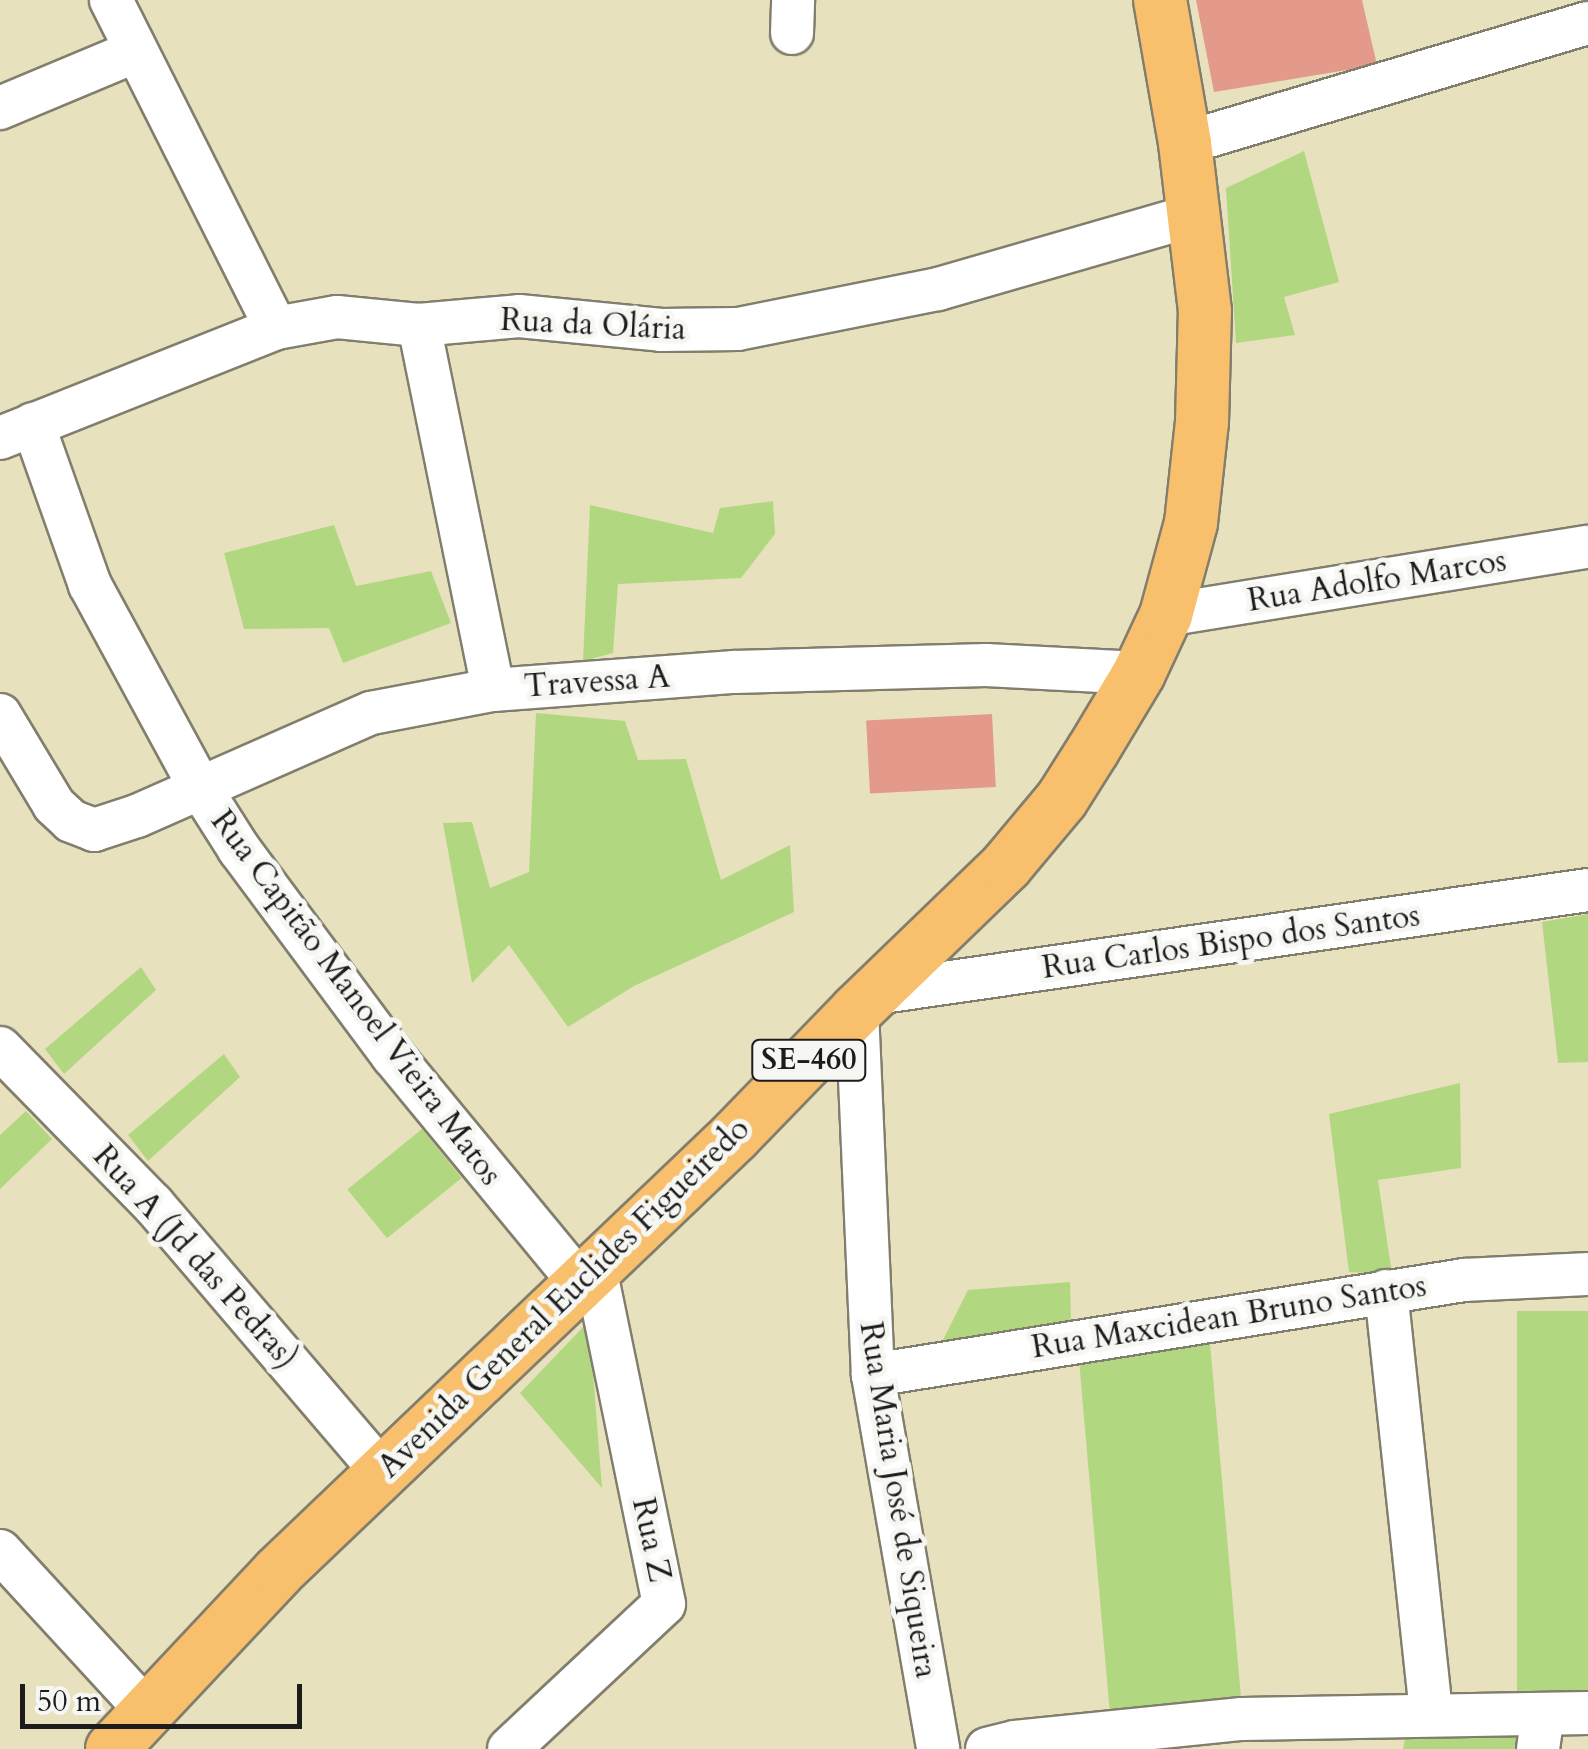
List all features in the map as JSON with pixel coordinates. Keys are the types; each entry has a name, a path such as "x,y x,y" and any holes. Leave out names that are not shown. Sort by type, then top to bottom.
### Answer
{"main road":[{"name":"Avenida General Euclides Figueiredo","path":"112,1749 278,1572 736,1136 866,1001 1006,866 1062,799 1139,673 1166,615 1191,523 1202,422 1205,311 1186,143 1160,0"}],"street":[{"path":"111,0 276,328"},
{"path":"1186,143 1579,16"},
{"path":"0,108 134,52"},
{"name":"Rua da Olária","path":"17,431 276,328 337,317 420,325 520,316 661,330 785,322 938,290 1195,215"},
{"path":"420,325 494,690"},
{"name":"Rua Capitão Manoel Vieira Matos","path":"17,431 90,586 199,786 257,876 384,1043 588,1276"},
{"name":"Rua Adolfo Marcos","path":"1166,615 1588,547"},
{"name":"Travessa A","path":"0,715 54,805 82,828 110,827 371,713 494,690 734,672 986,666 1139,673"},
{"name":"Rua Carlos Bispo dos Santos","path":"866,1001 1588,890"},
{"name":"Rua Maria José de Siqueira","path":"866,1001 872,1374 938,1749"},
{"name":"Rua A (Jd das Pedras)","path":"0,1048 153,1204 382,1472"},
{"name":"Rua Maxcidean Bruno Santos","path":"872,1374 1464,1280 1588,1274"},
{"name":"Rua Z","path":"509,1749 664,1604 588,1276"},
{"path":"1386,1291 1431,1714"},
{"path":"0,1550 148,1712"},
{"path":"987,1749 1123,1730 1267,1734 1431,1714 1540,1731 1588,1713"}],"green space":[{"path":"1304,151 1339,282 1284,297 1295,335 1236,343 1226,188"},
{"path":"773,501 775,534 741,578 618,584 613,653 583,661 590,505 713,533 720,508"},
{"path":"334,525 356,586 431,571 451,623 343,663 329,628 244,629 224,553"},
{"path":"536,713 625,721 638,760 686,759 721,880 790,845 794,912 634,986 568,1027 509,945 472,983 443,823 472,822 490,888 529,872"},
{"path":"1588,914 1588,1062 1558,1063 1542,922"},
{"path":"141,967 156,990 64,1074 45,1049"},
{"path":"224,1054 240,1077 148,1161 128,1135"},
{"path":"1460,1083 1461,1168 1378,1180 1392,1274 1349,1272 1329,1114"},
{"path":"26,1111 52,1139 0,1189 0,1135"},
{"path":"422,1129 462,1178 387,1238 347,1189"},
{"path":"1070,1282 1071,1322 937,1352 968,1290"},
{"path":"1517,1311 1588,1311 1588,1692 1517,1692"},
{"path":"589,1321 602,1488 520,1393"},
{"path":"1210,1343 1241,1701 1110,1712 1079,1355"},
{"path":"1519,1737 1516,1749 1403,1749 1405,1739"}],"building":[{"path":"1196,0 1362,0 1377,65 1214,92"},
{"path":"992,714 996,787 870,793 866,721"}]}
